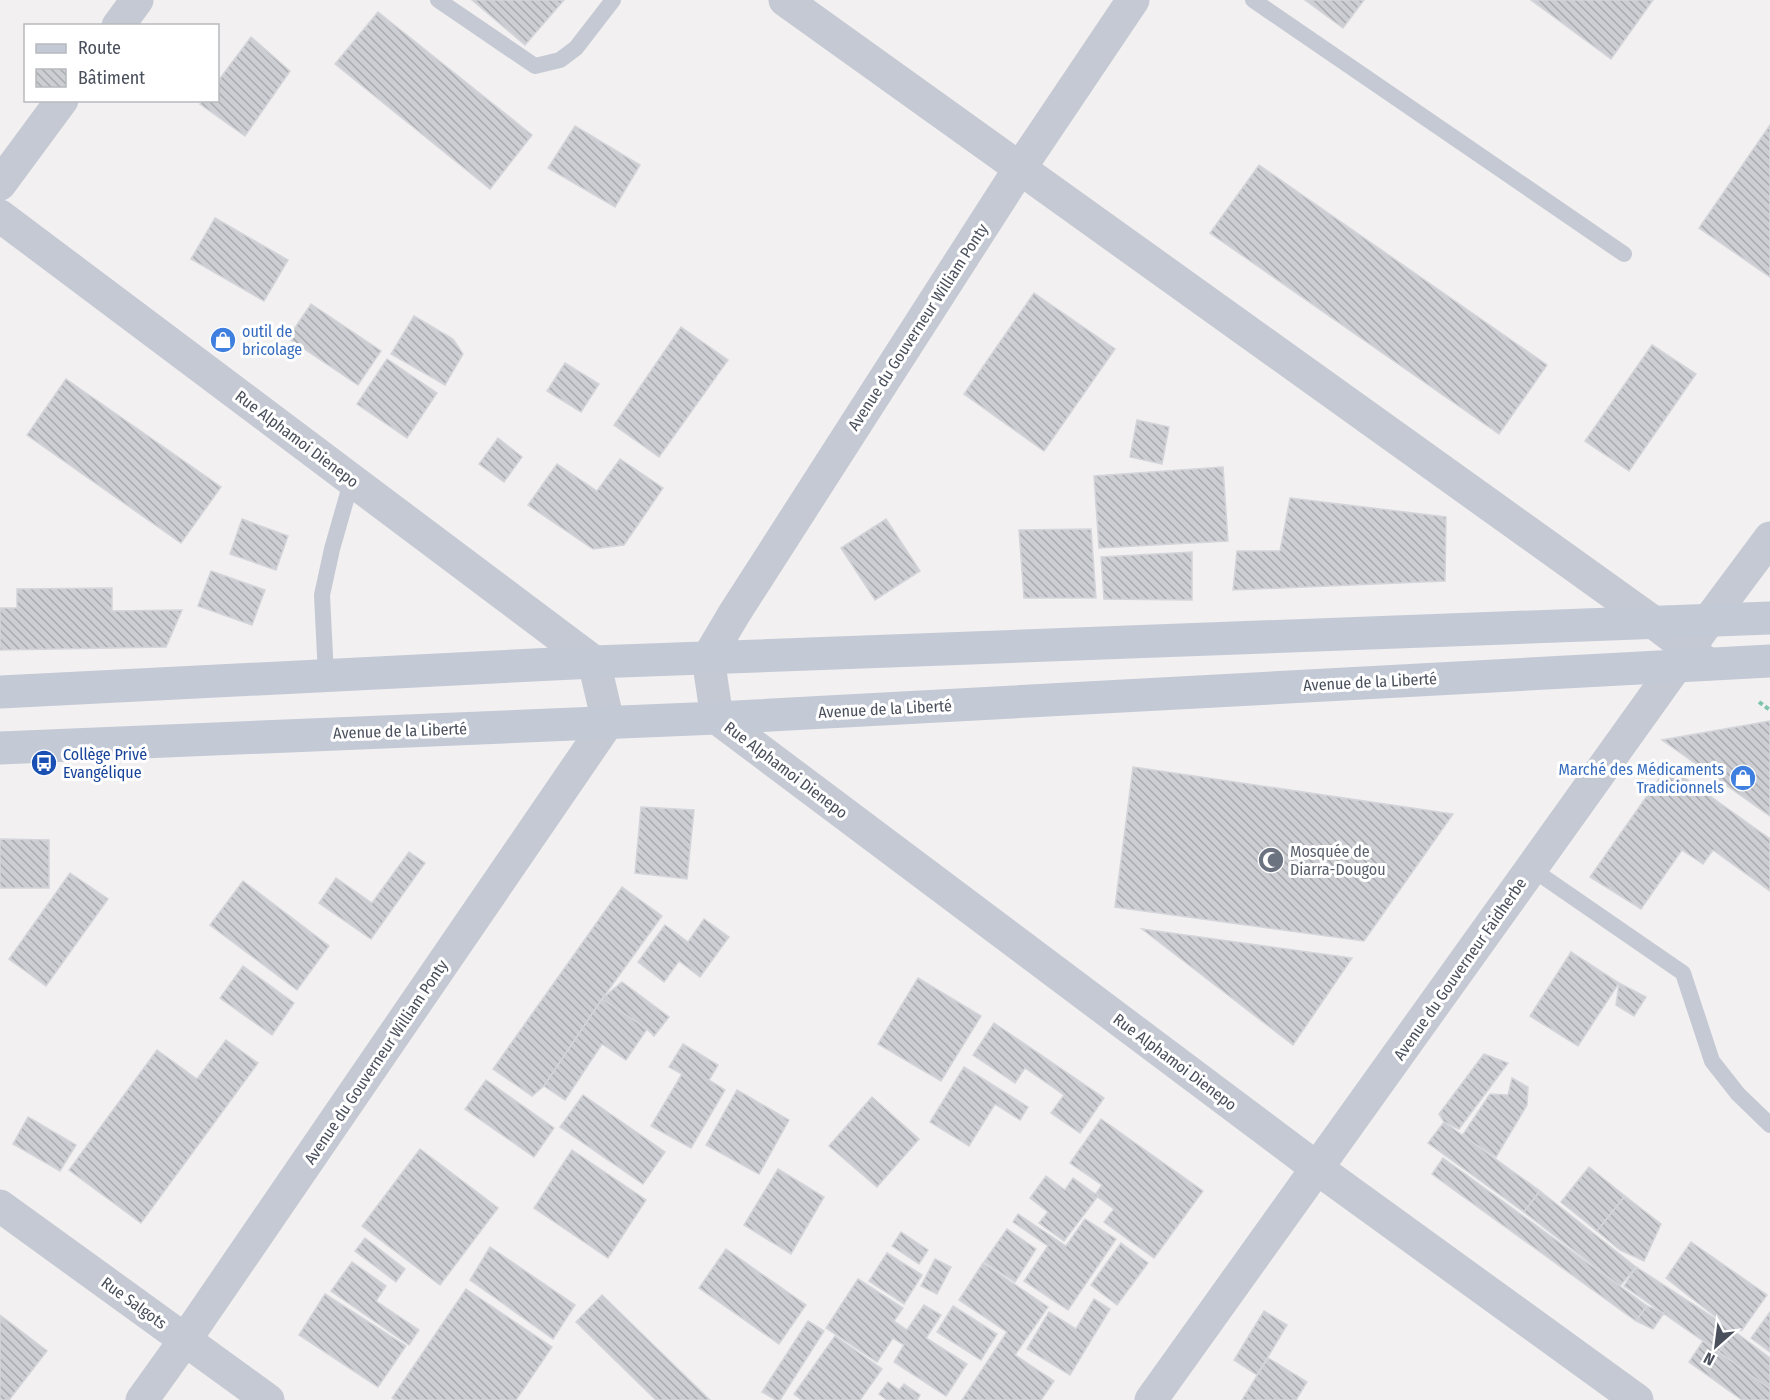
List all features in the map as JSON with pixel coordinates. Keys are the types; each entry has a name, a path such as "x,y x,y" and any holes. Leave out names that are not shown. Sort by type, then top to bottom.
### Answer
{"main road":[{"path":"0,692 594,662 1770,618"},
{"name":"Avenue de la Liberté","path":"0,748 717,718 1691,660 1770,661"}],"street":[{"path":"119,24 137,0"},
{"path":"785,0 1653,622 1691,660"},
{"name":"Avenue du Gouverneur William Ponty","path":"708,658 1020,168 1133,0"},
{"path":"0,184 61,102"},
{"name":"Rue Alphamoi Dienepo","path":"0,216 594,662"},
{"name":"Avenue du Gouverneur Faidherbe","path":"1150,1400 1532,868 1691,660 1709,620 1770,538"},
{"path":"708,658 717,718"},
{"path":"594,662 608,722"},
{"name":"Rue Alphamoi Dienepo","path":"717,718 1318,1169 1637,1400"},
{"name":"Avenue du Gouverneur William Ponty","path":"142,1400 608,722"},
{"name":"Rue Salgots","path":"0,1206 268,1400"}],"lane":[{"path":"438,0 535,66 560,60 576,48 613,0"},
{"path":"1253,0 1624,254"},
{"path":"326,676 322,595 332,549 352,479"},
{"path":"1532,868 1683,973 1712,1061 1738,1094 1770,1125"}],"building":[{"path":"472,0 564,0 525,45"},
{"path":"1305,0 1364,0 1343,28"},
{"path":"1531,0 1653,0 1611,59"},
{"path":"378,12 532,135 490,189 335,64"},
{"path":"251,37 290,71 245,136 200,104 202,102 219,102 219,80"},
{"path":"1770,125 1770,277 1699,228"},
{"path":"575,126 640,165 615,207 548,168"},
{"path":"1259,165 1547,365 1499,434 1210,233"},
{"path":"215,218 288,260 264,301 191,259"},
{"path":"1034,293 1115,349 1044,451 964,394"},
{"path":"311,304 381,351 358,385 288,338"},
{"path":"414,316 453,339 463,354 445,385 391,354"},
{"path":"681,327 728,360 659,457 614,425"},
{"path":"1652,345 1696,374 1629,471 1585,441"},
{"path":"387,359 437,393 407,438 357,404"},
{"path":"565,363 599,384 581,412 547,391"},
{"path":"66,379 221,487 181,543 27,435"},
{"path":"1137,420 1169,427 1162,464 1130,457"},
{"path":"498,438 522,457 504,482 479,464"},
{"path":"620,459 663,488 624,545 593,549 528,505 557,464 597,491"},
{"path":"1223,467 1228,541 1099,548 1094,476"},
{"path":"1290,498 1446,517 1445,581 1233,590 1237,551 1280,551"},
{"path":"242,519 288,536 276,570 230,554"},
{"path":"886,519 920,571 875,600 841,548"},
{"path":"1091,529 1096,598 1024,598 1019,530"},
{"path":"1192,552 1192,600 1104,599 1101,557"},
{"path":"211,571 265,590 252,625 198,606"},
{"path":"112,588 112,611 182,610 166,647 0,650 0,608 17,608 17,589"},
{"name":"Marché des Médicaments Tradicionnels","path":"1770,721 1770,816 1662,740"},
{"path":"1668,766 1770,839 1770,891 1713,850 1703,864 1682,850 1641,909 1590,877"},
{"name":"Mosquée de Diarra-Dougou","path":"1133,767 1453,814 1364,941 1115,907"},
{"path":"641,807 694,810 687,879 635,873"},
{"path":"0,839 49,840 49,888 0,888"},
{"path":"409,852 425,863 371,939 319,903 336,878 372,903"},
{"path":"70,873 108,899 46,986 9,959"},
{"path":"243,881 329,946 297,990 210,925"},
{"path":"622,887 662,916 602,999 544,1086 532,1096 493,1069"},
{"path":"704,919 729,937 700,977 679,961 664,982 638,962 665,925 688,942"},
{"path":"1142,929 1352,958 1293,1045"},
{"path":"1571,952 1619,983 1578,1046 1530,1016"},
{"path":"243,966 294,1003 272,1035 220,998"},
{"path":"918,978 981,1016 941,1081 878,1044"},
{"path":"622,982 669,1017 654,1036 602,999"},
{"path":"1619,983 1646,997 1634,1016 1616,1005"},
{"path":"602,999 647,1029 626,1060 602,1044 565,1100 544,1086"},
{"path":"994,1023 1104,1098 1080,1133 1051,1113 1064,1095 1025,1068 1015,1083 973,1055"},
{"path":"226,1040 258,1063 141,1223 69,1170 157,1050 197,1079"},
{"path":"683,1044 718,1065 709,1080 725,1090 691,1148 651,1126 682,1074 669,1067"},
{"path":"1484,1054 1508,1063 1459,1129 1444,1122 1439,1114"},
{"path":"964,1067 1028,1107 1020,1120 995,1104 969,1146 930,1122"},
{"path":"1512,1078 1528,1087 1527,1105 1496,1157 1462,1136 1490,1094 1508,1095"},
{"path":"486,1080 554,1128 534,1157 465,1109"},
{"path":"737,1090 789,1120 759,1174 706,1145"},
{"path":"583,1095 665,1152 643,1184 560,1127"},
{"path":"872,1097 919,1139 877,1187 829,1146"},
{"path":"28,1117 76,1145 60,1171 13,1144"},
{"path":"1101,1119 1203,1191 1154,1258 1104,1222 1114,1209 1095,1195 1102,1185 1070,1163"},
{"path":"1444,1122 1540,1191 1524,1212 1428,1143"},
{"path":"420,1149 498,1208 440,1285 362,1226"},
{"path":"572,1150 646,1200 608,1258 534,1208"},
{"path":"1443,1158 1647,1306 1636,1321 1432,1174"},
{"path":"1589,1167 1625,1196 1597,1231 1561,1202"},
{"path":"778,1169 824,1197 791,1254 744,1225"},
{"path":"1046,1176 1065,1190 1073,1178 1098,1196 1064,1241 1039,1223 1048,1212 1030,1198"},
{"path":"1540,1191 1636,1267 1620,1286 1524,1212"},
{"path":"1625,1196 1661,1224 1644,1261 1620,1250 1597,1231"},
{"path":"1018,1214 1066,1246 1085,1219 1116,1239 1068,1310 1024,1281 1048,1246 1013,1222"},
{"path":"1007,1229 1036,1249 1015,1282 984,1262"},
{"path":"901,1232 928,1250 919,1264 892,1246"},
{"path":"365,1238 405,1269 396,1282 355,1251"},
{"path":"1691,1242 1767,1295 1742,1330 1734,1331 1666,1278"},
{"path":"1121,1243 1148,1263 1117,1305 1091,1285"},
{"path":"490,1247 575,1305 553,1339 470,1280"},
{"path":"726,1249 806,1305 779,1344 699,1288"},
{"path":"887,1253 922,1275 904,1304 869,1281"},
{"path":"935,1259 951,1267 937,1294 921,1286"},
{"path":"352,1262 386,1286 376,1301 419,1330 409,1345 331,1291"},
{"path":"983,1263 1048,1307 1015,1355 1054,1381 1041,1400 962,1400 1007,1332 959,1300"},
{"path":"1636,1267 1734,1331 1719,1352 1624,1286"},
{"path":"858,1279 903,1308 894,1321 907,1330 924,1305 941,1315 926,1338 967,1364 946,1396 894,1362 904,1345 893,1338 877,1362 826,1328"},
{"path":"466,1289 552,1347 516,1400 395,1400 392,1398"},
{"path":"325,1294 406,1346 378,1387 299,1335"},
{"path":"602,1295 710,1400 656,1400 576,1322"},
{"path":"1094,1299 1110,1309 1070,1375 1027,1349 1049,1312 1076,1329"},
{"path":"953,1306 997,1334 981,1360 937,1332"},
{"path":"1647,1306 1664,1313 1653,1329 1636,1321"},
{"path":"1264,1311 1287,1325 1257,1375 1234,1360"},
{"path":"1770,1312 1770,1352 1751,1338"},
{"path":"0,1315 47,1351 9,1400 0,1400"},
{"path":"808,1321 824,1331 780,1400 776,1400 762,1392"},
{"path":"1734,1331 1770,1358 1770,1390 1719,1352"},
{"path":"835,1336 882,1369 860,1400 802,1400 794,1394"},
{"path":"1703,1341 1770,1389 1770,1400 1742,1400 1689,1362"},
{"path":"1268,1358 1307,1382 1296,1400 1242,1400"},
{"path":"888,1382 899,1390 904,1384 920,1395 917,1400 887,1400 879,1394"}],"place":[{"name":"outil de bricolage","path":"223,340"},
{"name":"Collège Privé Evangélique","path":"44,763"},
{"name":"Marché des Médicaments Tradicionnels","path":"1743,778"},
{"name":"Mosquée de Diarra-Dougou","path":"1271,860"}]}
